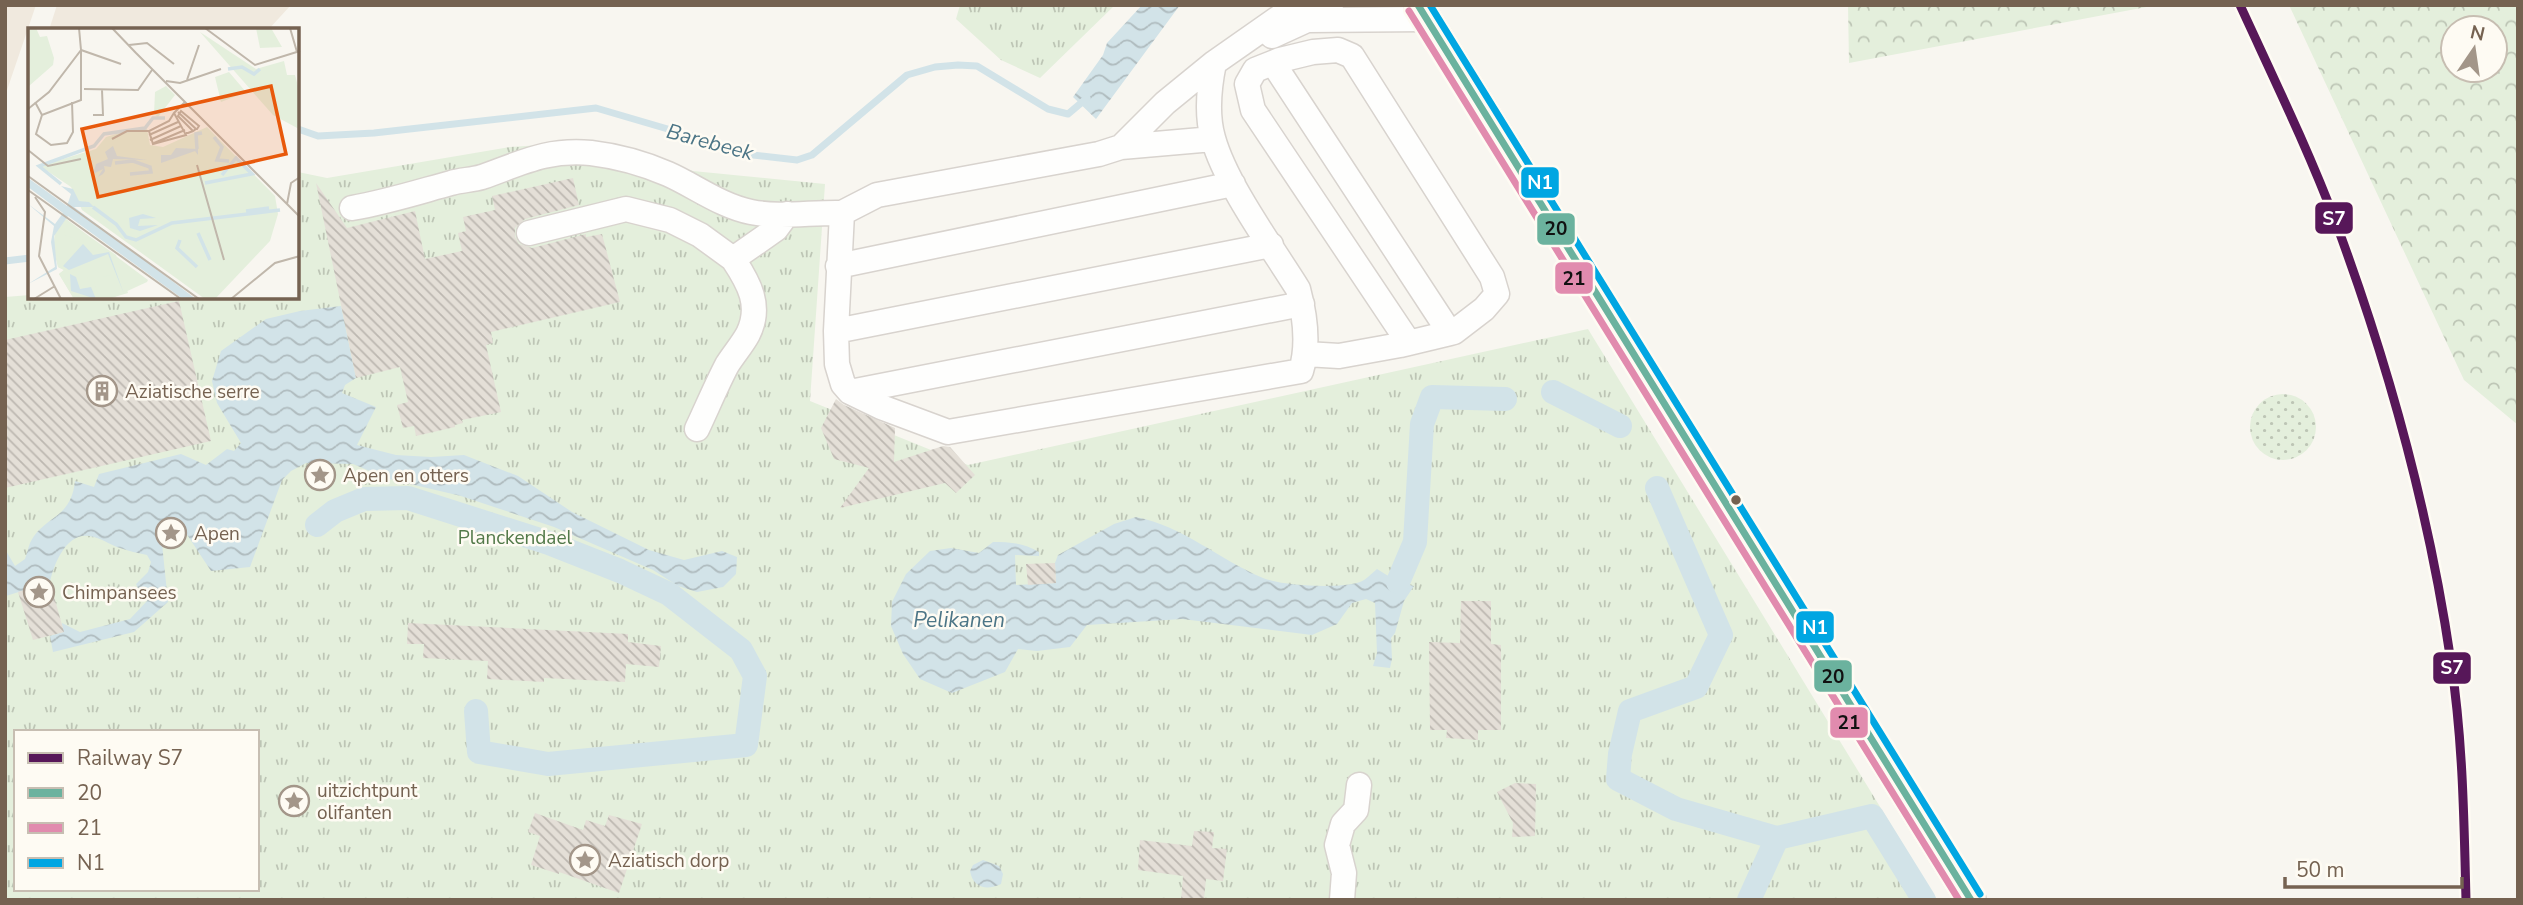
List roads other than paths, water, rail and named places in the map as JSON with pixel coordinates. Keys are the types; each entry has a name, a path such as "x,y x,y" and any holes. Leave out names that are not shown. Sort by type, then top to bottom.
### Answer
{"main road":[{"path":"1422,12 1971,900"}],"lane":[{"path":"1121,147 1166,103 1214,63 1302,13 1331,5"},
{"path":"1302,13 1422,12"},
{"path":"1306,354 1339,356 1409,343 1450,333 1484,309 1497,294 1492,277 1352,56 1338,50 1312,52 1255,70 1247,84 1253,110 1409,343"},
{"path":"842,213 836,331 837,364 843,384 850,392 881,407 948,432 1301,371 1306,354 1302,304 1298,289 1233,184 1213,139 1209,87 1214,63"},
{"path":"1273,63 1450,333"},
{"path":"352,208 481,177 543,155 565,152 591,153 667,173 751,212 842,213 877,195 1099,154 1121,147 1213,139"},
{"path":"838,266 1233,184"},
{"path":"529,233 626,209 670,220 700,235 733,259 751,289 754,320 727,366 697,429"},
{"path":"733,259 776,229 787,214"},
{"path":"836,331 1271,246"},
{"path":"850,392 1302,304"},
{"path":"1342,900 1344,873 1337,845 1343,824 1356,810 1359,785"}],"water":[{"path":"1142,5 1180,5 1096,119 1073,97 1103,55 1107,43"},
{"path":"341,306 356,378 345,385 342,393 376,407 357,445 396,455 464,455 518,476 572,512 649,550 684,560 722,551 737,557 736,574 723,587 697,592 678,586 653,570 554,527 461,496 389,479 353,464 306,463 291,471 282,480 250,567 211,571 180,524 161,534 168,602 134,632 53,652 50,636 63,632 62,623 80,632 130,619 147,601 148,597 140,593 136,584 148,572 151,562 147,555 93,537 81,536 62,551 50,582 6,596 5,549 15,566 25,559 36,534 68,503 75,481 94,487 99,474 181,454 206,465 227,449 234,451 241,443 217,403 212,381 221,351 266,319"},
{"name":"Pelikanen","path":"1136,517 1170,528 1247,571 1272,581 1311,586 1351,584 1362,581 1377,569 1398,582 1414,586 1404,601 1395,633 1391,638 1390,668 1373,666 1377,653 1375,603 1366,599 1352,603 1337,624 1312,635 1182,619 1087,625 1070,647 1037,651 1018,649 1005,672 952,693 920,679 903,654 891,626 892,602 906,574 930,551 951,548 979,553 993,542 1022,545 1039,552 1039,556 1015,555 1016,585 1056,583 1055,563 1058,555 1114,524"},
{"path":"983,860 999,866 1003,874 1001,884 981,887 974,881 970,871 973,865"}],"waterway":[{"name":"Barebeek","path":"299,129 318,136 374,133 596,108 695,137 735,153 797,160 812,155 907,75 935,67 977,66 1048,109 1068,114 1087,98"},
{"name":"Barebeek","path":"5,261 28,258"},
{"path":"1553,392 1620,426"},
{"path":"1398,582 1415,542 1422,424 1432,397 1505,399"},
{"path":"1657,488 1721,635 1696,687 1630,711 1620,754 1618,779 1676,809 1777,838"},
{"path":"317,525 335,511 364,499 408,498 549,543 669,594 741,650 755,676 746,745 548,764 479,752 476,711"},
{"path":"1749,900 1777,838 1872,816 1924,900"}],"rail line":[{"name":"S7","path":"2240,5 2302,140 2336,223 2390,385 2419,494 2442,606 2455,692 2462,781 2466,900"}],"place":[{"name":"Aziatische serre","path":"102,391"},
{"name":"Apen en otters","path":"320,475"},
{"name":"Apen","path":"171,533"},
{"name":"Chimpansees","path":"39,592"},
{"name":"uitzichtpunt olifanten","path":"294,801"},
{"name":"Aziatisch dorp","path":"585,860"}],"park label":[{"name":"Planckendael","path":"515,537"}]}
